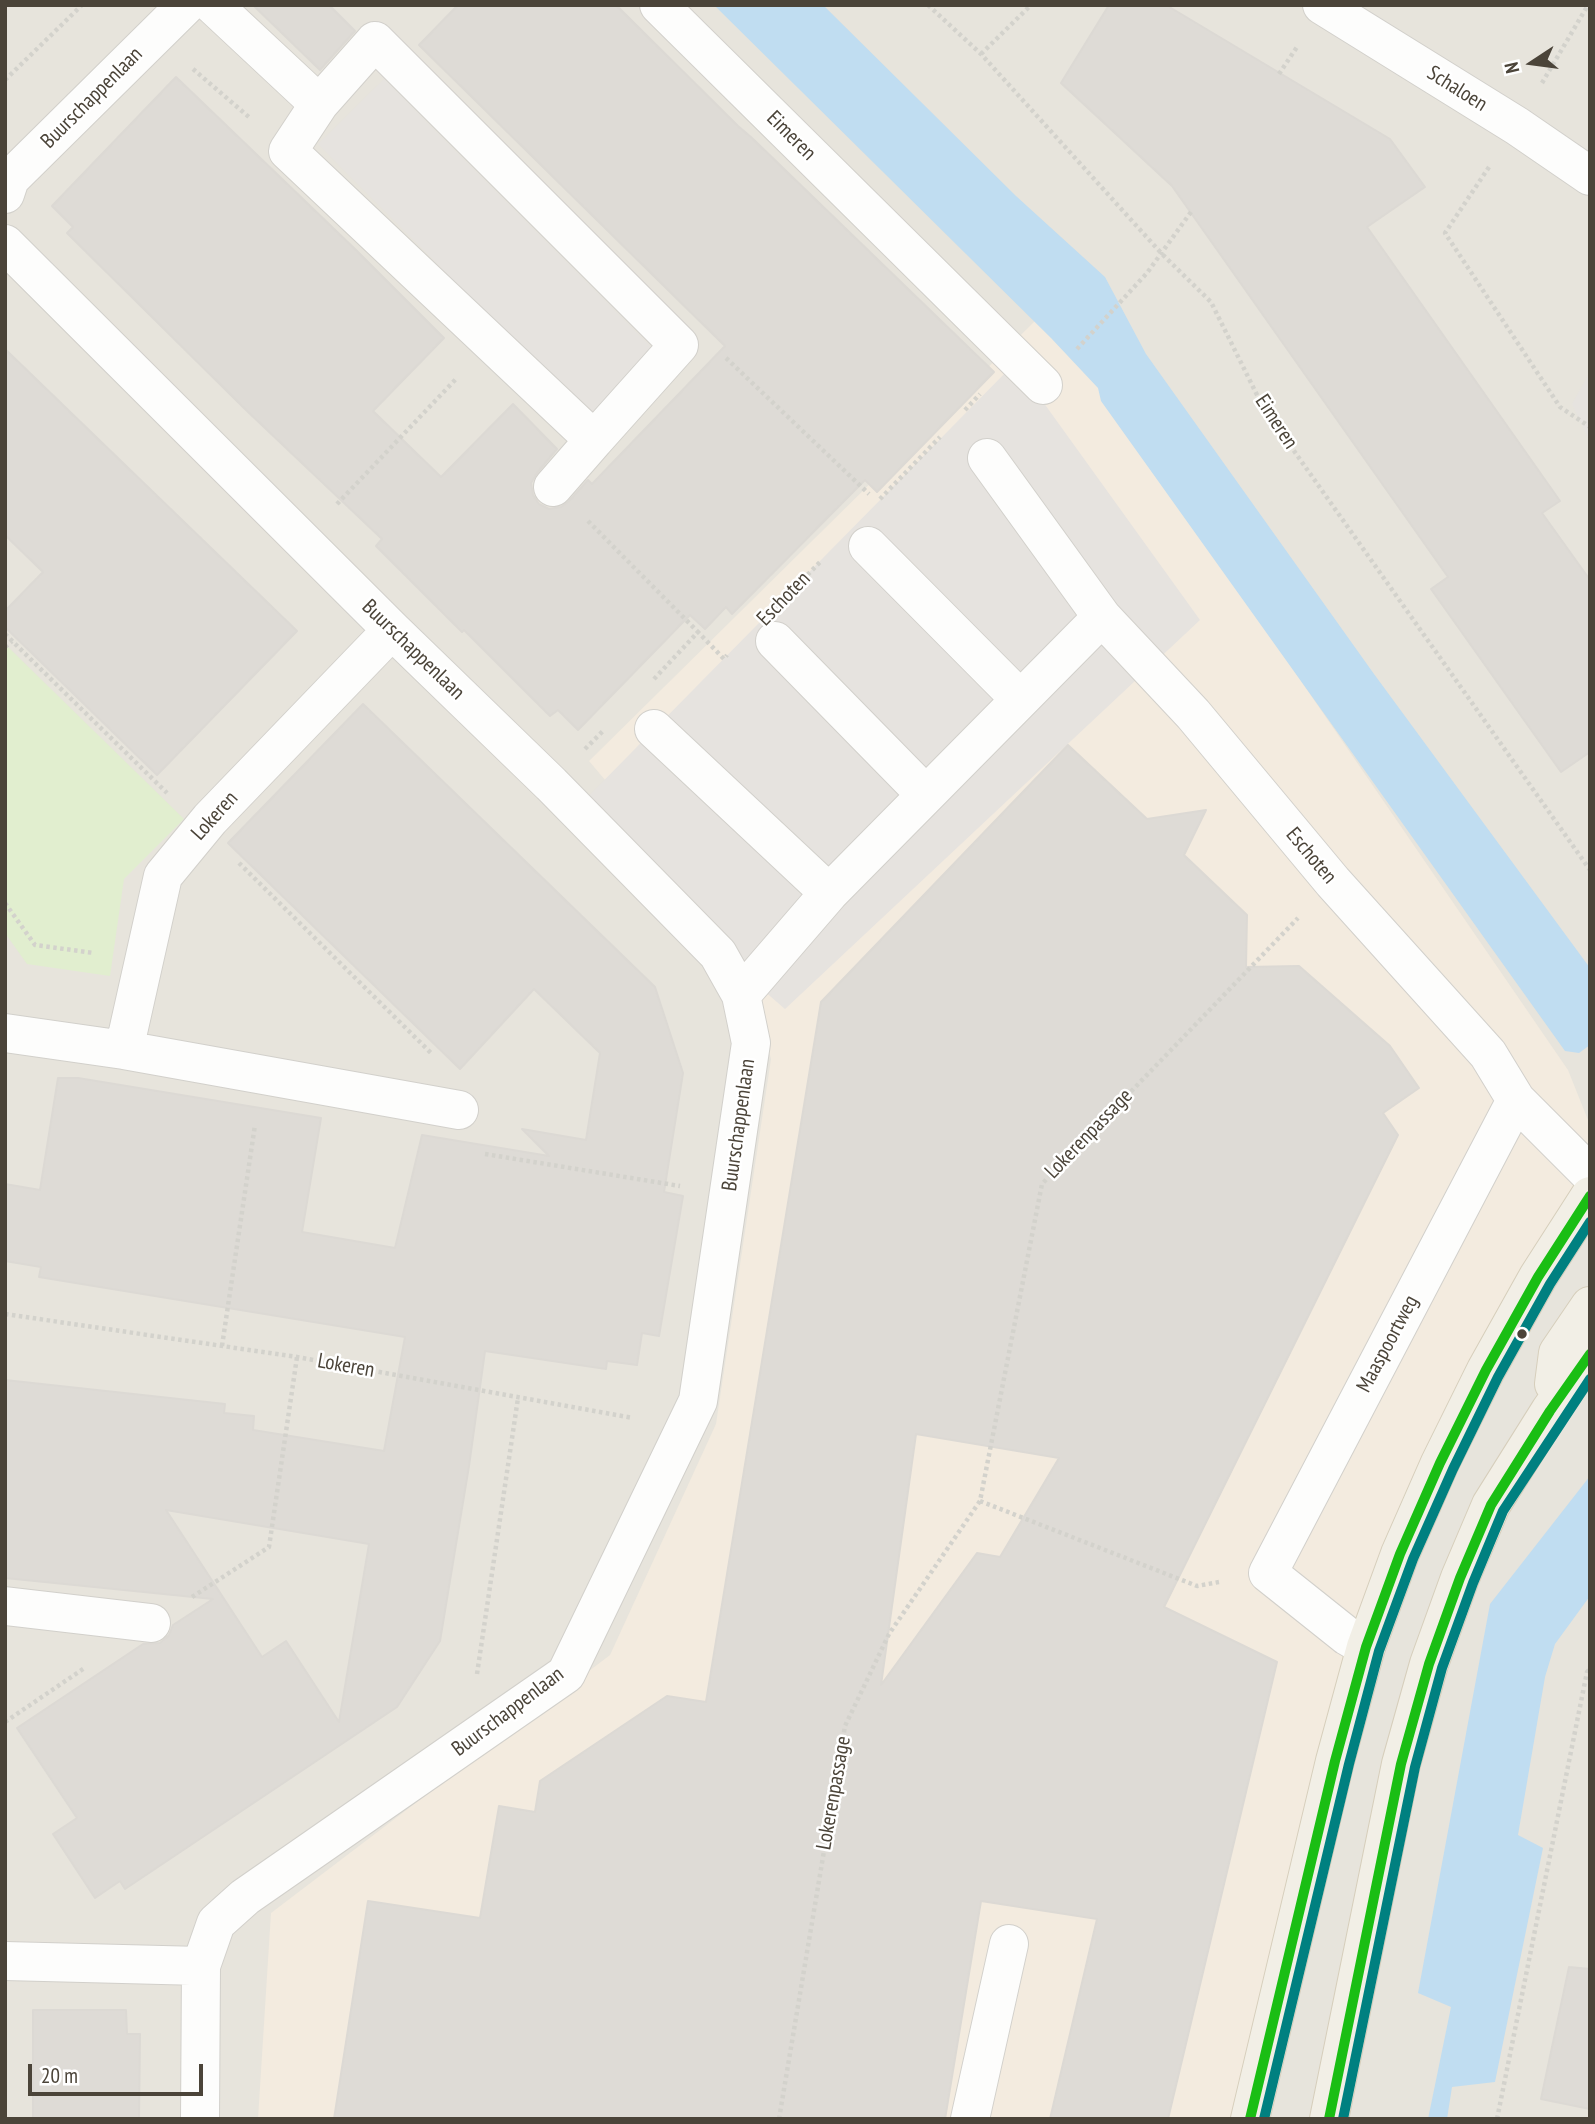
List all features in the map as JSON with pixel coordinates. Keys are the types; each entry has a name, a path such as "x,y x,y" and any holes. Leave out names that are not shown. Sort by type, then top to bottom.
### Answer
{"main road":[{"path":"1250,2119 1335,1760 1367,1647 1400,1554 1440,1463 1486,1370 1538,1278 1590,1196"},
{"path":"1550,1411 1558,1353 1590,1306"},
{"path":"1329,2119 1401,1764 1429,1664 1490,1505 1590,1354"}],"street":[{"name":"Buurschappenlaan","path":"5,194 10,179 186,5"},
{"path":"213,5 319,104"},
{"name":"Eimeren","path":"659,5 1043,385"},
{"name":"Schaloen","path":"1322,5 1517,126 1590,176"},
{"path":"553,487 679,345 375,41 319,104 288,151 594,440"},
{"name":"Buurschappenlaan","path":"5,244 392,630 551,784 718,954 741,995 751,1044 698,1401 566,1674 245,1897 216,1923 201,1966 200,2119"},
{"name":"Eschoten","path":"987,458 1102,617 1193,714 1333,882 1488,1054 1516,1100"},
{"path":"867,546 1020,699"},
{"path":"741,995 829,893 1102,617"},
{"name":"Lokeren","path":"124,1050 163,876 203,827 392,630"},
{"path":"775,641 925,794"},
{"path":"654,729 829,893"},
{"path":"5,1033 124,1050 459,1110"},
{"path":"1516,1100 1590,1174"},
{"name":"Maaspoortweg","path":"1268,1573 1516,1100"},
{"path":"1268,1573 1347,1636 1367,1647"},
{"path":"5,1606 151,1623"},
{"path":"970,2119 1009,1944"},
{"path":"5,1961 201,1966"}],"path":[{"path":"5,80 82,5"},
{"name":"Eimeren","path":"928,5 981,54 1162,254 1211,302 1263,407 1590,870"},
{"path":"981,54 1031,5"},
{"path":"1588,5 1517,126 1445,233 1560,407 1590,427"},
{"path":"154,36 288,151"},
{"path":"1043,385 1147,272 1191,212"},
{"path":"303,540 491,343"},
{"path":"679,345 720,352 877,502 944,433"},
{"path":"962,414 1014,357"},
{"path":"553,487 724,659 732,650"},
{"name":"Eschoten","path":"786,597 823,558"},
{"path":"653,679 698,632"},
{"path":"5,634 463,1085 453,1149 728,1194"},
{"path":"5,647 12,641"},
{"path":"551,784 607,726"},
{"name":"Lokerenpassage","path":"779,2119 845,1726 889,1634 980,1501 1042,1184 1333,882"},
{"path":"5,903 36,946 145,959"},
{"path":"222,1346 262,1074"},
{"name":"Lokeren","path":"5,1314 297,1357 685,1428"},
{"path":"5,1722 269,1547 297,1357"},
{"path":"467,1743 517,1398"},
{"path":"980,1501 1197,1586 1268,1573"},
{"path":"1497,2119 1584,1686 1590,1670"}],"shaded area":[{"path":"5,5 1590,5 1590,2119 5,2119"},
{"path":"384,79 656,352 590,418 318,144"},
{"path":"1038,318 1087,369 1568,1070 1590,1125 1590,1186 1346,1652 1231,2119 258,2119 271,1913 610,1655 716,1424 771,1059 735,934 589,761"},
{"path":"1015,363 1200,620 785,1009 566,819"},
{"path":"1590,372 1590,442 1572,404"}],"green space":[{"path":"5,644 184,819 124,879 110,976 27,964 5,933"}],"water":[{"path":"714,5 823,5 1016,196 1105,277 1146,354 1374,674 1590,968 1590,1045 1579,1053 1565,1051 1101,401 1098,388 1051,338"},
{"path":"1590,1476 1590,1596 1555,1644 1545,1677 1518,1835 1543,1848 1495,2082 1452,2087 1447,2119 1428,2119 1451,2007 1418,1993 1490,1604"}],"building":[{"path":"253,5 329,5 355,31 320,70"},
{"path":"458,5 616,5 994,372 877,492 865,480 732,614 726,607 705,629 690,615 578,730 558,710 550,716 464,630 462,632 376,546 382,539 246,410 67,233 73,227 52,206 176,77 444,338 373,411 441,477 513,404 557,449 531,483 533,495 539,504 549,509 561,507 588,480 592,484 725,346 419,45"},
{"path":"1109,5 1166,5 1390,139 1425,187 1367,227 1560,501 1542,513 1590,580 1590,752 1561,772 1431,589 1448,577 1172,186 1061,83"},
{"path":"5,349 297,631 157,775 5,627 5,611 43,572 5,535"},
{"path":"363,704 655,987 683,1073 664,1192 683,1196 659,1336 642,1333 637,1365 607,1361 606,1369 485,1351 440,1641 397,1707 125,1889 120,1881 95,1898 53,1834 77,1818 17,1728 143,1644 160,1643 169,1635 173,1625 213,1599 5,1578 5,1380 225,1404 224,1413 254,1416 253,1430 384,1451 405,1337 39,1277 41,1267 5,1261 5,1184 40,1190 58,1078 78,1078 321,1118 302,1232 395,1248 422,1135 549,1156 522,1129 586,1140 600,1053 534,989 460,1069 228,843","holes":["166,1510 369,1544 339,1722 286,1641 262,1657"]},
{"path":"1068,745 1147,819 1206,810 1184,855 1247,915 1246,967 1299,966 1390,1046 1419,1088 1383,1113 1398,1135 1164,1607 1277,1662 1168,2119 1050,2119 1097,1919 981,1901 945,2119 334,2119 368,1901 480,1918 499,1806 535,1812 540,1781 667,1696 706,1702 821,1002","holes":["916,1434 1059,1458 1000,1557 977,1553 881,1685"]},
{"path":"1569,1967 1590,1969 1590,2109 1541,2099"},
{"path":"33,2010 126,2010 127,2034 140,2034 139,2119 33,2119"}],"transit line":[{"path":"1250,2119 1335,1761 1366,1647 1400,1554 1440,1463 1486,1370 1538,1277 1590,1196"},
{"path":"1264,2119 1349,1764 1379,1651 1413,1559 1498,1377 1550,1284 1590,1222"},
{"path":"1329,2119 1401,1764 1429,1664 1460,1578 1491,1505 1550,1411 1590,1354"},
{"path":"1343,2119 1415,1767 1442,1668 1503,1511 1590,1379"}]}
